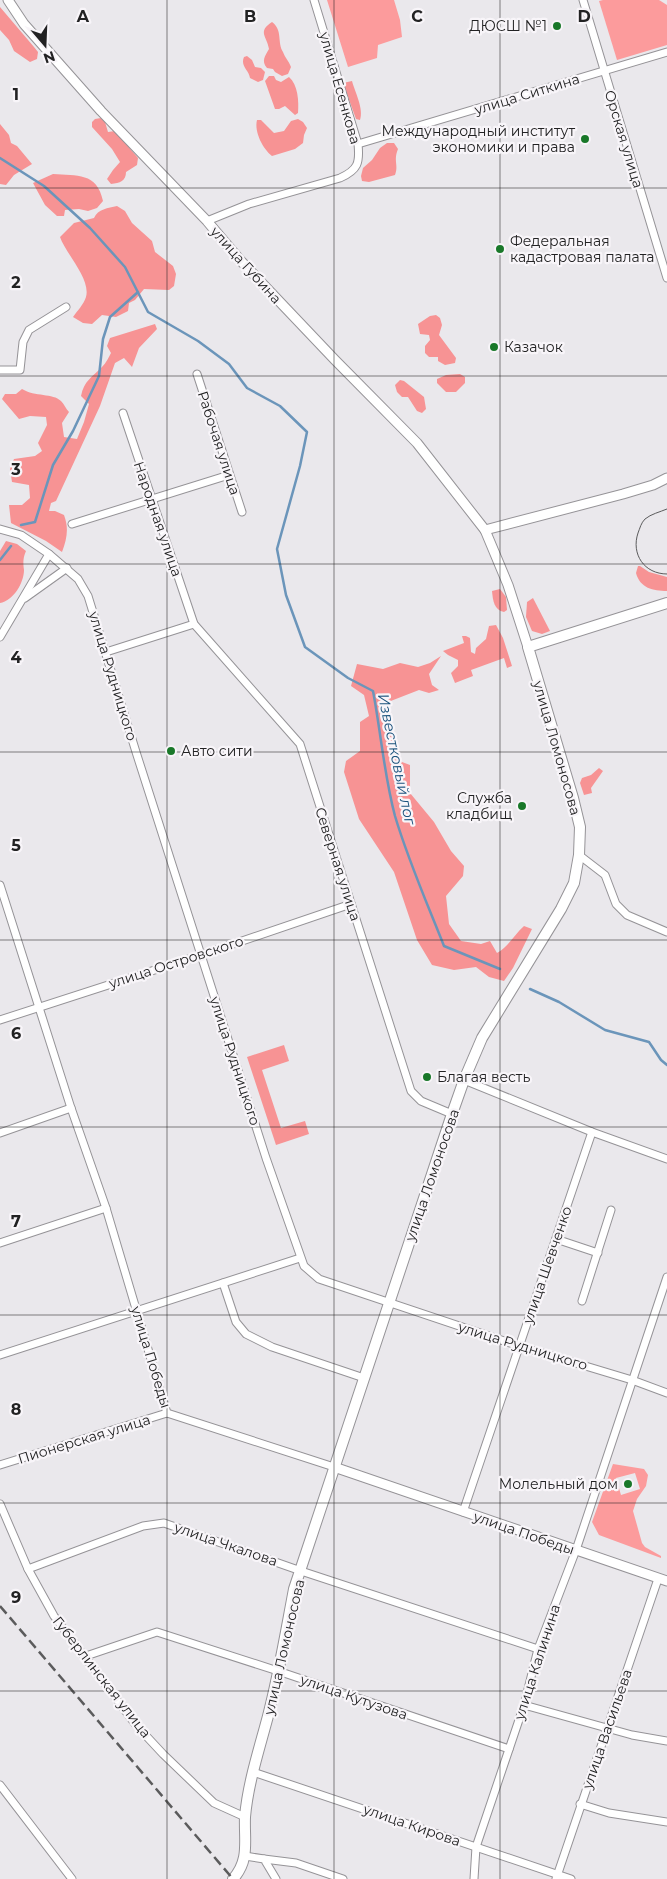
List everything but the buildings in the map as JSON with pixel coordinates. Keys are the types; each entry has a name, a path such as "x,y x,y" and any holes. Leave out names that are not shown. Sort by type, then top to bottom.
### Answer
{"main road":[{"path":"528,647 667,603"},
{"name":"улица Ломоносова","path":"233,1879 241,1870 245,1856 245,1817 253,1772 278,1671 294,1589 452,1114 482,1038 561,909 574,883 579,855 580,827 528,647"}],"street":[{"name":"улица Губина","path":"8,0 24,24 101,111 207,221 240,260 335,360 417,443 485,530"},
{"name":"улица Есенкова","path":"207,221 242,207 340,178 351,172 360,160 358,144 314,0"},
{"name":"Орская улица","path":"582,0 667,278"},
{"name":"улица Ситкина","path":"358,144 667,52"},
{"path":"0,370 20,370 23,342 29,330 66,306"},
{"name":"Рабочая улица","path":"197,374 242,512"},
{"name":"Народная улица","path":"123,413 194,624"},
{"path":"72,524 229,475"},
{"path":"485,530 623,494 653,485 667,478"},
{"name":"улица Рудницкого","path":"0,529 21,535 49,554 67,568 78,580 88,596 201,955 304,1266 319,1279 667,1393"},
{"name":"улица Ломоносова","path":"485,530 508,585 528,647"},
{"path":"0,637 49,554"},
{"path":"23,600 67,568"},
{"path":"106,652 194,624"},
{"name":"Северная улица","path":"194,624 300,744 411,1091 420,1101 452,1114"},
{"path":"579,855 605,875 616,904 627,915 667,932"},
{"name":"улица Победы","path":"0,885 4,907 106,1208 168,1413 334,1467 663,1580"},
{"name":"улица Островского","path":"0,1020 351,904"},
{"path":"464,1080 592,1132 667,1159"},
{"path":"0,1133 71,1108"},
{"name":"улица Шевченко","path":"463,1512 592,1132"},
{"path":"0,1242 106,1208"},
{"path":"582,1301 611,1210"},
{"path":"556,1239 598,1253"},
{"path":"0,1355 300,1258"},
{"name":"улица Калинина","path":"474,1879 476,1847 524,1705 538,1649 576,1550 667,1277"},
{"path":"223,1283 236,1322 246,1334 272,1347 364,1378"},
{"name":"Пионерская улица","path":"0,1465 168,1413"},
{"name":"Губерлинская улица","path":"0,1504 28,1569 54,1616 86,1656 136,1725 214,1803 245,1817"},
{"name":"улица Чкалова","path":"28,1569 143,1526 164,1523 301,1571 538,1649"},
{"name":"улица Васильева","path":"556,1877 607,1728 663,1580"},
{"name":"улица Кутузова","path":"86,1656 157,1632 508,1749"},
{"path":"524,1705 632,1735 667,1741"},
{"name":"улица Кирова","path":"253,1772 476,1847 556,1877 571,1879"},
{"path":"0,1785 72,1879"},
{"path":"580,1804 610,1813 667,1822"},
{"path":"245,1856 296,1862 343,1879"},
{"path":"264,1859 276,1879"}],"shaded area":[{"path":"327,0 394,0 400,20 402,37 378,45 377,58 348,67"},
{"path":"659,0 667,5 667,45 617,60 599,1"},
{"path":"0,7 38,52 37,59 30,62 14,51 9,40 0,30"},
{"path":"272,22 278,29 281,48 291,67 288,74 282,76 273,69 267,68 264,63 264,58 269,49 264,32 267,25"},
{"path":"247,56 252,60 255,67 261,68 265,72 263,80 258,82 250,78 243,63 244,57"},
{"path":"269,76 274,76 276,80 281,82 289,77 292,80 297,94 298,113 295,115 285,106 275,109 265,81"},
{"path":"352,81 360,106 360,120 356,119 343,83"},
{"path":"101,118 105,122 108,132 115,131 138,158 137,165 126,172 124,179 117,183 111,184 107,179 120,162 112,149 92,127 92,122 95,119"},
{"path":"298,119 307,128 303,143 295,149 272,156 260,140 256,125 257,120 261,120 274,133 284,131 291,121"},
{"path":"0,124 9,135 11,143 17,146 32,164 14,175 6,185 0,184"},
{"path":"387,143 394,143 398,149 395,175 369,182 362,181 363,168 372,160 380,148"},
{"path":"53,174 85,177 91,180 100,192 103,201 97,208 88,211 79,209 65,210 64,216 57,216 45,205 33,183"},
{"path":"117,206 125,211 132,223 152,241 155,252 173,266 176,274 174,286 169,290 144,289 135,300 129,303 128,311 116,317 102,315 92,324 83,323 73,317 86,297 85,282 60,237 74,223 94,218 101,211"},
{"path":"436,315 440,318 442,325 439,335 456,358 455,363 445,365 438,361 438,357 429,357 425,353 425,346 430,340 429,335 420,334 418,324 430,316"},
{"path":"155,324 157,329 139,348 132,367 124,358 115,363 100,406 56,501 51,503 49,511 55,511 64,515 66,520 67,534 62,552 46,541 11,523 9,505 22,505 30,498 29,485 12,482 10,469 14,459 35,456 42,451 38,443 47,425 46,417 30,416 19,419 2,399 5,394 16,394 22,389 58,399 69,412 62,423 64,437 77,439 89,404 81,396 82,391 86,383 103,365 111,353 107,346 110,338"},
{"path":"460,374 465,377 465,383 456,392 446,392 437,383 437,379 446,375"},
{"path":"400,380 424,397 426,409 422,413 417,411 408,397 402,397 397,392 395,385"},
{"path":"6,541 17,544 26,551 23,560 24,575 17,591 5,602 0,603 0,551"},
{"path":"638,566 649,572 667,577 667,591 648,588 644,585 636,573"},
{"path":"500,589 506,597 507,610 504,612 496,607 493,598 492,591"},
{"path":"533,598 550,631 542,634 532,631 526,617 527,602"},
{"path":"496,625 503,638 512,666 507,668 504,658 471,670 473,676 455,683 451,673 458,666 458,660 443,651 464,643 462,636 466,636 470,638 471,652 475,654 476,648 486,639 489,626"},
{"path":"441,656 429,674 432,685 439,690 429,693 419,690 383,704 402,762 410,765 410,793 434,822 451,851 464,866 463,876 446,896 449,924 461,941 481,944 490,941 497,953 524,926 532,929 513,968 504,981 489,977 476,967 454,970 432,965 417,940 394,872 359,819 344,772 346,761 360,751 360,722 369,716 364,695 351,686 357,664 383,669 400,663 418,667 430,663"},
{"path":"599,768 603,771 591,788 592,793 584,795 580,783 582,778 591,775"},
{"path":"284,1045 289,1061 262,1070 281,1128 305,1121 309,1134 276,1145 247,1057"},
{"path":"613,1464 644,1469 648,1475 646,1486 637,1499 633,1511 642,1543 645,1547 661,1556 661,1558 599,1535 592,1522","holes":["635,1473 640,1489 621,1495 616,1478"]}],"waterway":[{"name":"Известковый лог","path":"0,158 44,186 90,228 125,267 148,312 198,341 229,364 247,388 280,406 307,432 300,466 277,549 286,595 305,647 348,678 373,691 388,785 395,816 444,946 500,969"},
{"path":"21,525 35,522 53,465 73,431 99,376 103,339 110,317 138,292"},
{"path":"0,560 11,546"},
{"name":"Известковый лог","path":"530,989 559,1002 605,1030 649,1042 661,1060 667,1065"}],"tram line":[{"path":"667,509 653,514 642,522 636,541 638,555 646,567 652,571 667,574"}],"railway":[{"path":"0,1606 233,1879"}],"place":[{"name":"ДЮСШ №1","path":"557,26"},
{"name":"Международный институт экономики и права","path":"585,139"},
{"name":"Федеральная кадастровая палата","path":"500,249"},
{"name":"Казачок","path":"494,347"},
{"name":"Авто сити","path":"171,751"},
{"name":"Служба кладбищ","path":"522,806"},
{"name":"Благая весть","path":"427,1077"},
{"name":"Молельный дом","path":"628,1484"}]}
